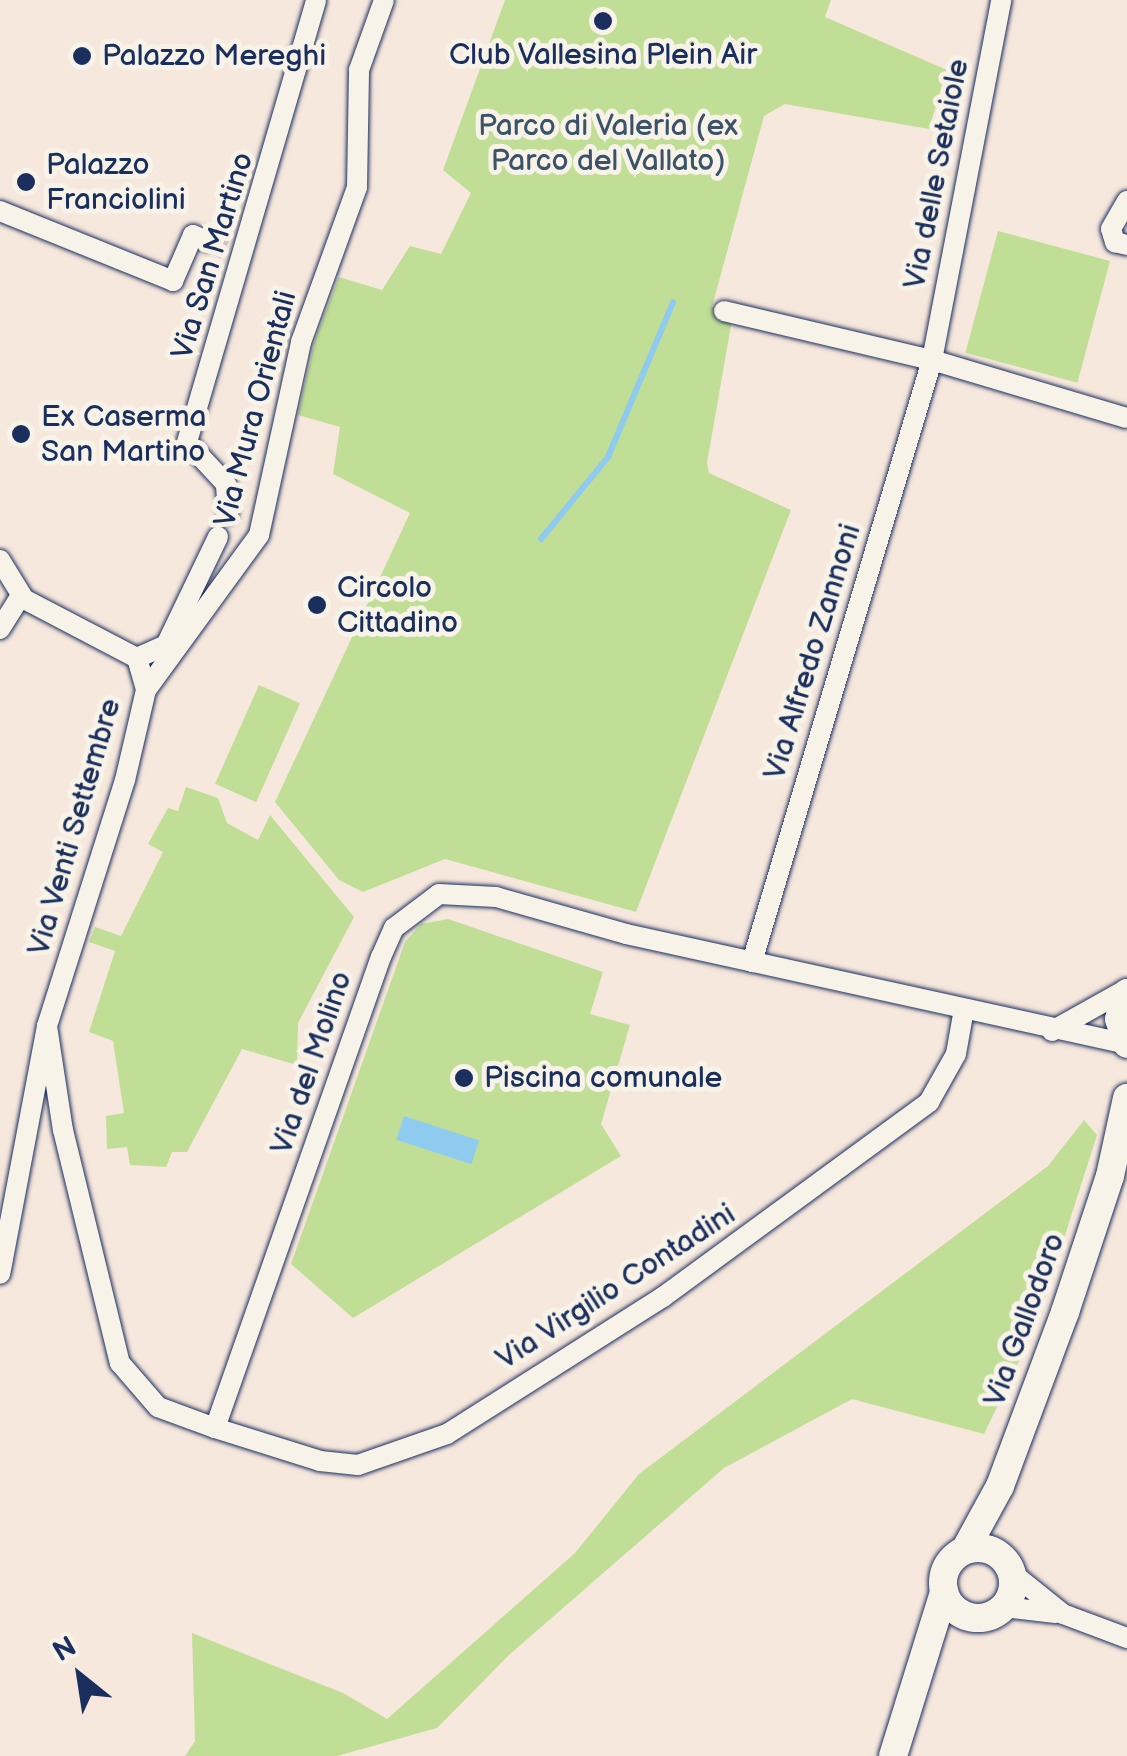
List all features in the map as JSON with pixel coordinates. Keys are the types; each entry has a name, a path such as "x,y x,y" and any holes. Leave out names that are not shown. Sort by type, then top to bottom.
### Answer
{"main road":[{"path":"1127,991 1119,1019 1127,1044"},
{"name":"Via Gallodoro","path":"893,1756 922,1680 944,1592 946,1568 965,1550 1000,1486 1110,1176 1127,1098"},
{"name":"Via Gallodoro","path":"1110,1176 1127,1146"},
{"name":"Via Gallodoro","path":"922,1680 976,1618 1004,1607 1006,1564 1000,1486"},
{"path":"965,1550 984,1548 1006,1564"},
{"path":"944,1592 955,1609 976,1618"}],"street":[{"name":"Via San Martino","path":"228,514 226,484 192,455 187,442 316,0"},
{"name":"Via Mura Orientali","path":"146,690 259,535 301,342 357,187 359,70 384,0"},
{"name":"Via delle Setaiole","path":"932,360 1001,0"},
{"path":"1127,202 1110,229 1116,242 1127,245"},
{"path":"0,211 173,281 193,235 207,241"},
{"path":"724,311 932,360 1127,418"},
{"name":"Via Alfredo Zannoni","path":"752,962 932,360"},
{"path":"137,658 166,645 218,537"},
{"path":"0,560 21,595 56,620 137,658 146,690"},
{"path":"0,629 21,595"},
{"name":"Via Venti Settembre","path":"0,1274 48,1026 126,780 146,690"},
{"name":"Via del Molino","path":"215,1428 381,957 394,928 417,905 460,890 752,962 1052,1031 1127,1044"},
{"path":"1052,1031 1127,991"},
{"name":"Via Virgilio Contadini","path":"215,1428 320,1461 358,1465 447,1434 676,1288 929,1102 956,1054 964,1009"},
{"path":"48,1026 64,1130 120,1364 158,1407 215,1428"},
{"path":"1006,1564 1063,1614"},
{"path":"1004,1607 1063,1614 1127,1638"}],"green space":[{"name":"Parco di Valeria (ex Parco del Vallato)","path":"505,0 831,0 825,17 947,70 929,129 785,104 764,116 712,307 733,314 707,463 709,473 791,510 636,912 445,859 363,892 339,880 275,802 410,513 333,474 340,427 298,415 315,340 339,277 382,290 410,246 441,254 471,193 443,170"},
{"path":"998,231 1110,261 1077,383 965,353"},
{"path":"259,685 300,703 256,802 215,784"},
{"path":"186,787 218,798 227,823 258,840 270,815 354,917 298,1023 297,1065 242,1049 187,1152 172,1152 166,1167 130,1165 127,1147 107,1149 106,1116 124,1113 113,1041 89,1032 115,951 89,942 95,927 121,936 163,852 148,844 168,808 178,811"},
{"name":"Piscina comunale","path":"448,919 603,972 590,1014 630,1025 601,1124 621,1156 353,1318 291,1264 405,942 421,924"},
{"path":"1084,1120 1097,1135 1036,1326 984,1434 852,1399 724,1468 509,1655 437,1728 337,1756 185,1756 195,1741 192,1633 343,1693 387,1719 575,1553 639,1474 1048,1166"}],"water":[{"path":"404,1116 479,1140 471,1164 396,1140"}],"waterway":[{"path":"541,539 608,457 673,302"}],"tunnel":[{"path":"207,241 233,253"}],"place":[{"name":"Club Vallesina Plein Air","path":"603,21"},
{"name":"Palazzo Mereghi","path":"82,56"},
{"name":"Palazzo Franciolini","path":"26,182"},
{"name":"Ex Caserma San Martino","path":"21,434"},
{"name":"Circolo Cittadino","path":"317,605"},
{"name":"Piscina comunale","path":"464,1078"}]}
